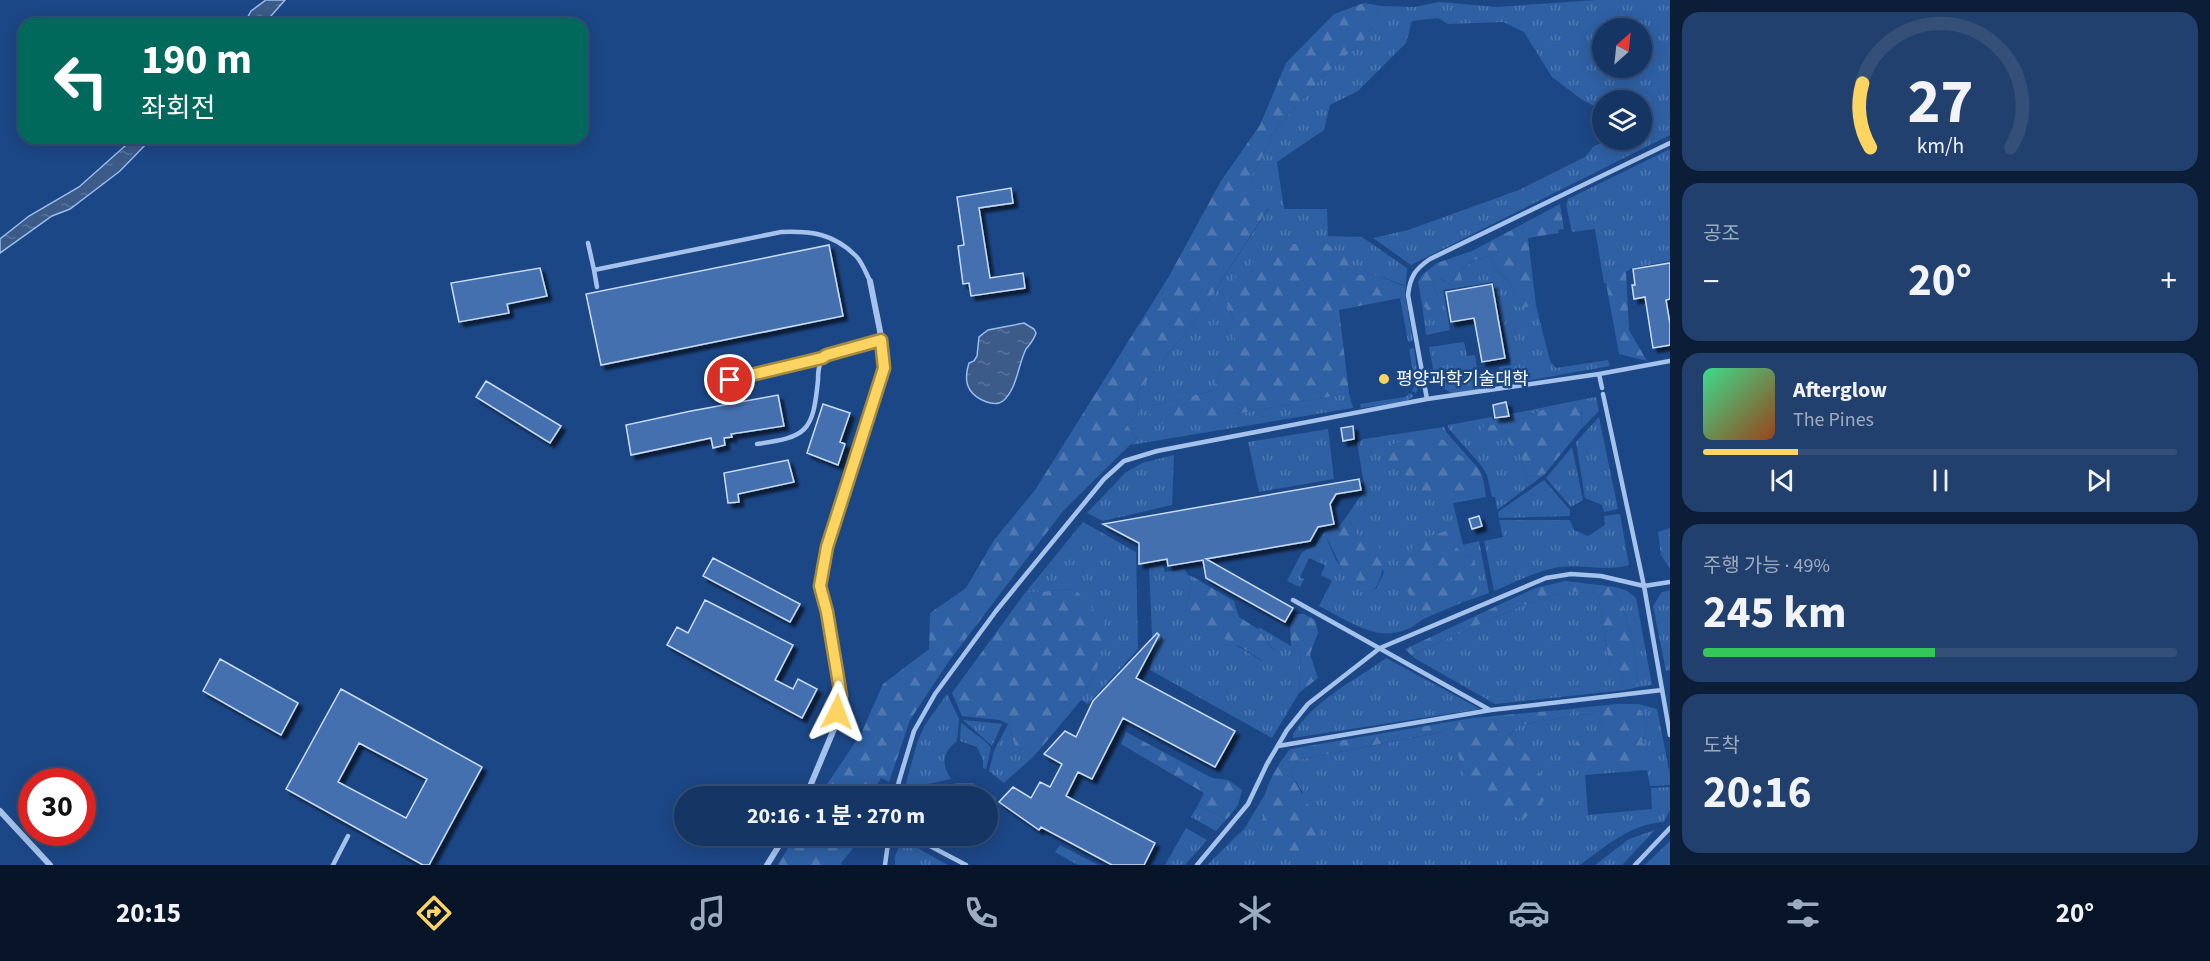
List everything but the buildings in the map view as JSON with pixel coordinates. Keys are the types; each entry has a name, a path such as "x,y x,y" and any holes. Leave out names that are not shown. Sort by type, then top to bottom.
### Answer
{"street":[{"path":"810,786 834,729 841,696 827,612 820,586 827,547 884,368 870,280"},
{"path":"0,811 50,865"},
{"path":"767,865 779,846"}],"lane":[{"path":"1427,399 1408,295 1410,277 1418,267 1670,143"},
{"path":"594,270 781,232 809,231 833,239 857,256 870,280"},
{"path":"588,243 597,286"},
{"path":"707,385 822,358 881,340"},
{"path":"757,444 788,440 804,432 810,419 822,358"},
{"path":"899,786 914,731 935,694 996,611 1078,509 1104,479 1124,461 1157,451 1427,399 1599,374 1670,361"},
{"path":"1599,374 1602,388"},
{"path":"1603,394 1644,586 1670,735"},
{"path":"1197,865 1248,804 1278,746 1308,704 1380,648 1546,578 1571,574 1601,576 1644,586 1670,582"},
{"path":"1293,600 1491,710"},
{"path":"1278,746 1491,710 1662,690"},
{"path":"1635,865 1670,828"},
{"path":"333,865 348,836"},
{"path":"885,865 888,846"},
{"path":"930,846 966,865"}],"green space":[{"path":"1597,0 1670,0 1670,135 1652,144 1652,90 1592,90 1592,105 1552,77 1524,32 1503,22 1448,24 1438,18 1412,21 1406,43 1358,91 1330,105 1324,130 1277,162 1284,209 1327,209 1328,236 1362,237 1407,268 1405,295 1413,341 1408,342 1400,298 1404,285 1378,276 1353,274 1222,292 1235,323 1235,359 1221,372 1212,391 1151,406 1236,414 1349,393 1353,408 1130,445 1137,438 1126,425 1138,415 1137,393 1200,314 1269,208 1250,179 1277,128 1324,75 1367,37 1381,6 1415,7 1439,2 1497,7"},
{"path":"1364,3 1381,6 1367,37 1324,75 1277,128 1250,179 1269,207 1200,314 1137,393 1138,415 1126,425 1137,438 1063,511 949,661 910,720 889,782 881,778 876,786 826,786 861,734 883,684 929,649 930,613 966,588 994,540 1035,490 1168,278 1221,181 1260,125 1286,63 1334,14"},
{"path":"1592,148 1640,150 1411,265 1373,238 1408,230 1519,190 1585,157"},
{"path":"1670,149 1670,261 1632,268 1626,272 1621,264 1610,271 1604,283 1595,229 1572,232 1566,205 1568,199"},
{"path":"1560,204 1564,229 1558,230 1559,233 1528,238 1536,305 1520,308 1510,283 1497,270 1490,256 1474,260 1460,270 1463,285 1452,285 1440,279 1432,283 1439,298 1436,306 1428,311 1422,304 1418,282 1423,274 1437,263 1472,251"},
{"path":"1322,241 1348,258 1354,274 1378,276 1404,286 1400,298 1339,310 1349,393 1236,414 1148,425 1151,406 1212,391 1221,372 1235,359 1235,323 1222,292 1246,266 1284,245"},
{"path":"1490,256 1497,270 1510,283 1520,307 1536,305 1550,361 1556,368 1608,360 1610,366 1502,385 1499,367 1511,365 1493,282 1443,290 1450,330 1426,335 1422,304 1428,310 1439,298 1432,283 1439,279 1452,285 1463,284 1460,270 1475,260"},
{"path":"1621,264 1626,272 1629,330 1647,361 1619,354 1606,283 1610,271"},
{"path":"1464,342 1467,356 1475,355 1480,389 1453,394 1436,384 1429,347"},
{"path":"1414,348 1419,384 1416,393 1412,391 1415,384 1409,349"},
{"path":"1410,393 1414,396 1405,402 1361,408 1360,404 1405,397"},
{"path":"1596,397 1599,411 1581,429 1582,405 1547,408 1515,421 1483,426 1506,436 1510,445 1520,454 1527,477 1545,474 1497,510 1487,475 1448,428 1448,425 1492,417 1493,420 1510,417 1510,414"},
{"path":"1582,404 1581,429 1545,474 1527,477 1520,454 1510,445 1506,436 1487,440 1481,436 1483,426 1515,421 1547,408"},
{"path":"1599,417 1618,509 1604,512 1602,505 1585,498 1576,442"},
{"path":"1444,427 1477,467 1451,451 1444,440 1388,463 1414,481 1486,497 1453,503 1463,545 1479,541 1489,593 1461,603 1477,592 1474,558 1460,552 1452,542 1419,612 1423,619 1396,633 1371,631 1319,606 1332,581 1321,575 1325,565 1309,558 1300,577 1304,579 1300,587 1287,581 1302,552 1315,546 1324,532 1336,560 1362,592 1376,589 1384,572 1350,521 1339,527 1365,490 1357,442"},
{"path":"1328,429 1334,479 1259,492 1248,442"},
{"path":"1434,438 1444,440 1448,446 1478,468 1483,478 1486,497 1460,493 1438,497 1420,494 1413,481 1388,463 1386,447 1403,440"},
{"path":"1572,447 1583,500 1571,507 1546,478"},
{"path":"1174,455 1172,505 1103,521 1087,513 1125,473 1142,463"},
{"path":"1544,480 1570,510 1570,516 1499,518 1498,512"},
{"path":"1620,514 1629,565 1612,568 1559,567 1534,574 1494,591 1484,541 1503,537 1499,520 1570,520 1574,530 1588,536 1605,525 1604,516"},
{"path":"1350,521 1358,536 1376,540 1379,547 1383,559 1383,570 1375,589 1362,592 1350,585 1324,532"},
{"path":"1083,522 1136,552 1138,649 1088,704 1081,700 1097,669 1074,589 1025,593"},
{"path":"1670,528 1670,569 1661,555 1658,532"},
{"path":"1448,530 1457,548 1474,558 1478,579 1477,592 1461,603 1423,619 1400,578 1406,559 1416,541"},
{"path":"1163,565 1165,572 1185,569 1188,575 1193,577 1185,613 1262,661 1273,649 1258,629 1259,627 1301,652 1299,693 1272,738 1150,670 1153,655 1149,568"},
{"path":"1193,577 1234,601 1239,617 1258,629 1273,650 1263,661 1207,630 1185,613"},
{"path":"1566,581 1615,587 1633,638 1638,687 1625,690 1621,672 1610,668 1598,594 1567,591 1521,606 1411,655 1405,649 1535,588"},
{"path":"1615,587 1626,590 1636,598 1652,685 1638,687 1633,638"},
{"path":"1075,589 1105,623 1097,669 1081,700 1036,754 1015,746 1008,724 1000,720 962,716 952,693 1025,593"},
{"path":"1670,590 1670,670 1666,671 1653,606 1662,592"},
{"path":"1567,591 1598,594 1610,668 1621,672 1625,690 1495,704 1411,655 1521,606"},
{"path":"1295,614 1304,614 1315,620 1318,633 1310,654 1318,678 1299,693 1301,652 1291,646 1290,625"},
{"path":"1386,658 1480,709 1293,738 1293,734 1302,722 1323,701"},
{"path":"947,694 959,719 957,741 948,750 945,759 951,779 918,786 905,786 918,740 925,725"},
{"path":"1638,704 1657,709 1670,785 1650,786 1647,770 1585,775 1588,815 1652,809 1651,788 1670,787 1670,810 1664,822 1629,831 1580,865 1207,865 1245,828 1265,794 1261,819 1303,793 1290,772 1297,760 1443,732 1457,752 1467,779 1535,763 1509,736 1519,725 1568,717 1571,709 1578,708 1577,714 1597,715 1602,729 1576,762 1597,763 1642,743 1647,726"},
{"path":"1638,704 1647,726 1642,743 1652,749 1648,761 1624,767 1577,762 1572,751 1581,733 1602,729 1597,715 1577,714 1578,708"},
{"path":"1571,709 1568,717 1520,725 1509,735 1535,763 1549,796 1523,820 1495,808 1467,779 1457,752 1442,732 1297,760 1290,772 1320,826 1317,854 1305,859 1282,851 1269,838 1264,826 1262,813 1268,785 1290,749 1472,718"},
{"path":"963,720 1002,724 992,746"},
{"path":"961,723 991,748 986,769 983,768 983,760 977,747 960,741"},
{"path":"1008,724 1015,746 1036,754 1004,783 989,771 994,751"},
{"path":"1126,732 1212,778 1228,780 1242,790 1238,805 1227,819 1198,805 1204,793 1121,744"},
{"path":"972,783 977,786 941,786"},
{"path":"1198,805 1227,819 1216,831 1191,817"},
{"path":"1186,828 1207,840 1185,865 1165,865"},
{"path":"1655,830 1622,865 1595,865 1629,839"},
{"path":"1670,841 1670,865 1645,865"},
{"path":"1060,845 1098,865 1078,865 1055,852"},
{"path":"789,846 855,846 841,863 842,865 778,865"},
{"path":"899,846 914,846 948,865 895,865 895,856"}],"water":[{"path":"266,0 285,0 269,18 247,18 251,11"},
{"path":"127,144 146,144 120,171 70,209 52,216 0,253 0,239 29,216 79,187"},
{"path":"1024,323 1036,333 1023,355 1008,396 995,404 981,399 970,390 966,377 969,363 977,356 979,337 988,330"}],"place":[{"name":"평양과학기술대학","path":"1384,379"}],"route":[{"path":"730,380 822,358 881,340 884,368 827,547 820,586 827,612 841,696 837,712"}]}
